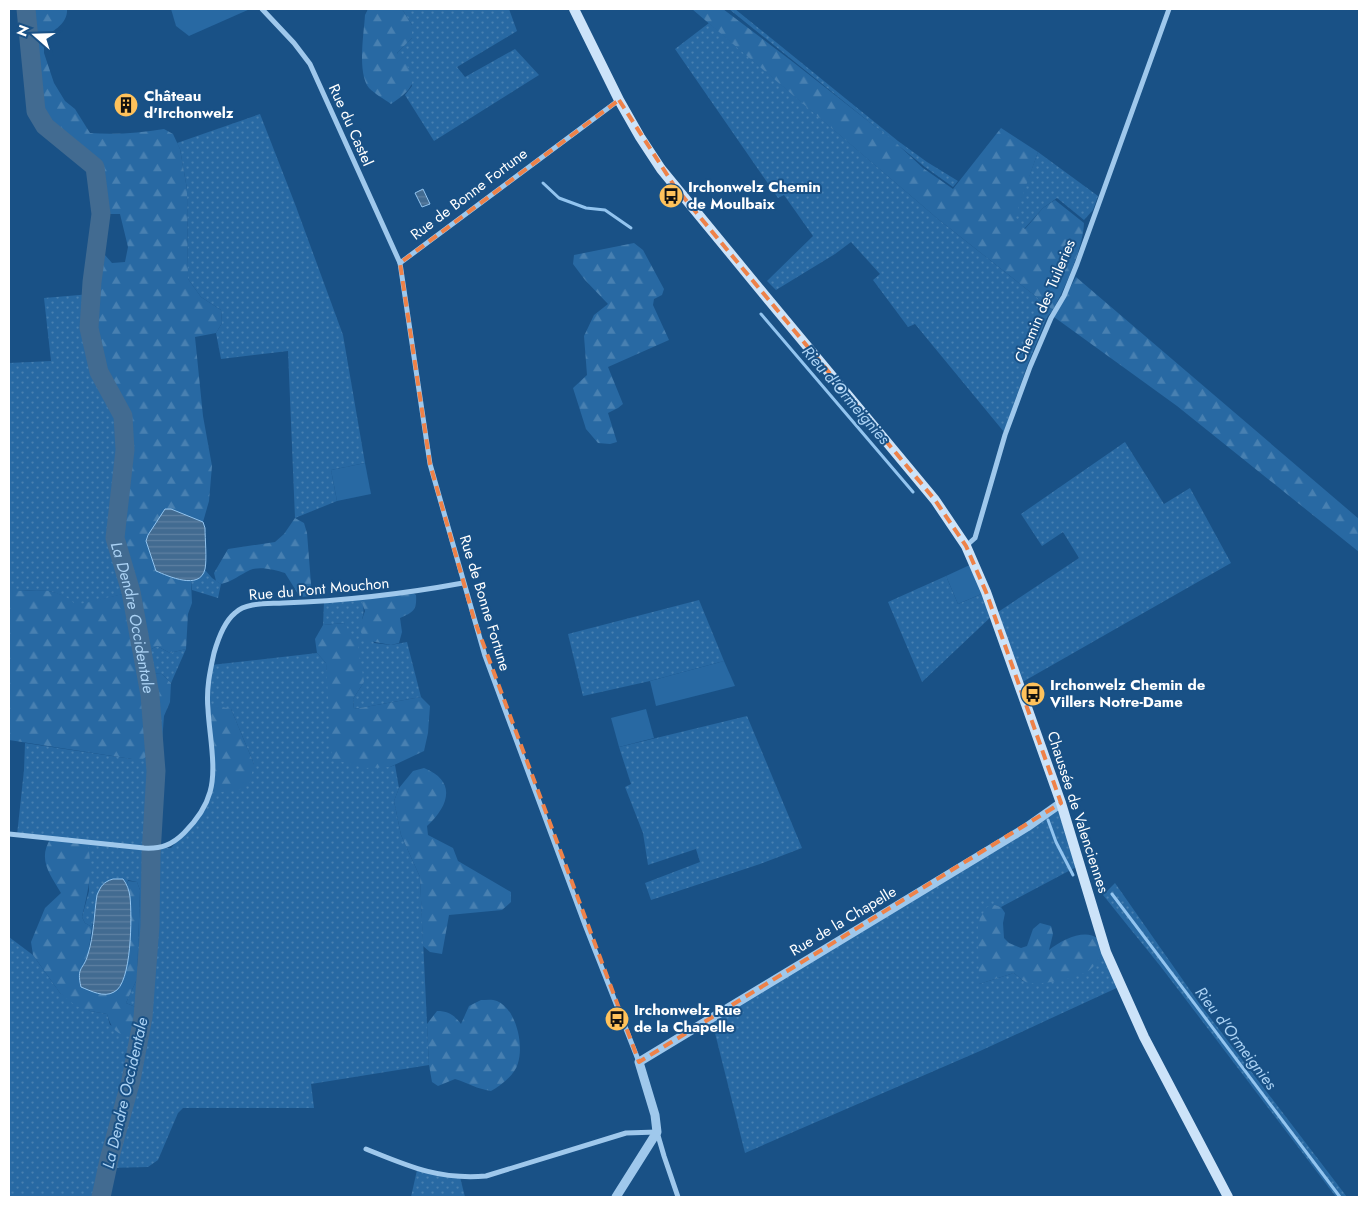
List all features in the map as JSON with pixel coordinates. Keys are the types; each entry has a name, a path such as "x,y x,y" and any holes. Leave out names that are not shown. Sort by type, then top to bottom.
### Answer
{"main road":[{"name":"Chaussée de Valenciennes","path":"574,9 619,100 640,137 675,187 935,500 966,546 986,592 1061,803 1106,952 1144,1037 1228,1197"}],"street":[{"name":"Rue du Castel","path":"262,9 294,43 310,64 400,263"},
{"name":"Chemin des Tuileries","path":"966,546 975,538 1005,435 1030,367 1051,318 1064,296 1169,9"},
{"name":"Rue de Bonne Fortune","path":"619,100 400,263 430,464 463,583 485,656 585,926 639,1062 655,1115 664,1156 678,1197"},
{"name":"Rue du Pont Mouchon","path":"9,834 158,849 178,840 202,812 210,791 213,756 208,708 210,671 219,638 229,619 236,611 260,605 324,602 392,595 463,583"},
{"name":"Rue de la Chapelle","path":"639,1062 1028,827 1061,803"},
{"path":"366,1149 418,1170 448,1176 472,1177 486,1176 626,1133 658,1132"},
{"path":"616,1197 658,1132"}],"highlighted area":[{"path":"619,100 675,187 935,500 966,546 986,592 1061,803 639,1062 474,619 430,464 400,263"}],"green space":[{"path":"26,9 67,9 63,22 52,32 44,36 44,53 54,83 65,101 75,109 90,133 109,134 164,129 173,134 180,149 187,189 188,279 201,297 221,310 222,323 216,333 195,337 203,416 212,466 209,501 203,522 171,509 148,535 146,541 156,571 180,580 191,581 192,603 188,614 186,649 170,653 157,646 148,651 142,650 146,673 162,674 171,683 170,702 164,716 162,742 143,759 132,759 9,740 9,591 45,590 61,594 76,605 131,592 115,538 125,450 123,416 99,372 89,328 97,246 112,263 125,262 128,247 120,214 101,214 95,167 45,126 36,111"},
{"path":"171,9 250,9 189,36 176,26"},
{"path":"368,9 402,9 412,25 412,38 397,53 412,75 411,87 391,104 369,88 363,73 365,15"},
{"path":"402,9 509,9 517,31 457,67 465,77 515,49 539,75 434,141 405,95 412,86 397,53 412,38 412,25"},
{"path":"692,9 723,9 896,143 923,168 953,189 1001,128 1038,152 1014,220 1025,229 1043,208 1055,200 1084,223 1077,256 1053,310 938,219"},
{"path":"729,9 735,9 898,141 958,181 953,187 925,167"},
{"path":"709,23 938,219 1053,310 1047,317 1027,366 1004,432 915,324 908,327 873,280 880,274 851,242 776,290 767,281 813,236 784,195 778,198 675,49"},
{"path":"260,114 343,335 365,463 331,470 337,501 295,518 288,351 221,359 216,333 222,323 221,310 201,297 188,279 187,189 180,149 177,143"},
{"path":"1038,152 1098,196 1093,210 1084,220 1057,198 1043,208 1024,229 1013,220"},
{"path":"634,243 643,250 664,289 662,295 654,299 653,305 669,340 608,367 623,404 608,413 617,442 610,444 598,443 586,429 573,388 587,375 584,336 594,315 608,304 585,280 573,264 574,255"},
{"path":"1076,277 1359,519 1359,552 1177,406 1054,317"},
{"path":"91,294 89,328 99,372 123,416 125,450 115,538 131,592 76,606 68,599 53,592 36,590 9,591 9,363 51,361 44,298"},
{"path":"1125,442 1164,504 1190,488 1231,563 1019,684 994,614 922,682 888,602 946,576 958,604 986,592 995,614 1079,558 1063,532 1042,546 1021,514"},
{"path":"365,463 371,494 337,501 331,470"},
{"path":"295,518 304,523 307,533 312,596 300,597 285,573 268,569 258,568 250,570 226,583 221,584 216,581 214,573 228,549 275,542 284,534"},
{"path":"974,563 986,592 958,604 946,576"},
{"path":"205,570 221,584 218,598 192,590 191,581 200,576"},
{"path":"412,592 416,595 415,608 400,618 402,632 399,643 391,645 365,640 359,628 365,611 362,603 364,598"},
{"path":"364,598 362,619 374,643 391,645 407,642 421,697 354,709 353,699 364,682 344,623 323,625 324,602"},
{"path":"699,600 724,661 650,681 583,696 568,634"},
{"path":"344,623 358,645 364,682 353,699 354,709 421,697 430,706 428,733 424,751 390,767 365,768 332,759 326,663 317,653 315,639 323,625"},
{"path":"157,646 170,653 186,649 171,683 162,674 146,673 141,650 148,651"},
{"path":"317,653 326,663 330,702 390,767 395,765 399,788 394,801 401,835 420,877 429,1065 311,1084 314,1108 183,1108 178,1113 158,1160 148,1167 107,1168 101,1197 9,1197 9,937 33,955 60,993 90,1011 107,1014 110,1025 140,1032 143,1017 138,1008 126,1003 137,979 140,890 137,882 128,880 127,884 123,879 97,895 92,927 85,923 82,917 89,891 88,845 17,835 25,743 132,759 154,751 156,771 151,848 171,848 202,812 212,786 254,764 231,709 208,708 211,665"},
{"path":"724,661 735,686 656,706 650,681"},
{"path":"218,706 231,709 254,764 250,782 241,789 221,792 212,786 208,708"},
{"path":"646,709 654,738 619,747 611,718"},
{"path":"747,716 802,848 651,900 645,883 700,862 696,849 648,865 643,833 625,787 631,784 619,747"},
{"path":"424,768 435,773 441,780 446,794 440,810 427,826 428,835 453,848 458,861 511,892 511,902 502,910 449,915 442,954 430,952 423,946 420,877 401,835 394,801 399,788 413,771"},
{"path":"1061,803 1080,865 1001,907 995,905 979,984 1014,973 1023,981 1091,969 1101,954 1106,952 1121,986 980,1051 745,1153 711,1017"},
{"path":"51,838 86,843 88,845 90,873 82,917 85,923 92,927 88,955 81,966 130,896 128,881 137,882 140,890 137,979 126,1003 138,1008 143,1017 140,1032 131,1037 118,1033 110,1023 107,1014 76,1006 60,993 33,955 31,942 45,908 61,893 49,873 45,860 45,853"},
{"path":"1115,883 1199,1003 1347,1197 1336,1197 1161,967 1103,895"},
{"path":"995,905 1001,907 1005,913 1003,923 1004,938 1009,943 1021,948 1027,946 1033,929 1040,923 1051,926 1053,934 1049,950 1064,940 1081,935 1089,935 1096,937 1102,943 1106,952 1101,955 1091,969 1071,978 1044,983 1030,983 1014,973 979,984 978,928 980,918 987,907"},
{"path":"481,1000 497,1001 504,1005 514,1019 519,1037 520,1055 514,1072 491,1091 455,1079 438,1086 432,1082 429,1065 427,1024 437,1011 451,1014 461,1024 469,1006"},
{"path":"417,1170 460,1177 465,1197 411,1197"}],"shaded area":[{"path":"423,189 430,204 422,207 415,193"},
{"path":"165,509 171,509 203,522 205,528 206,565 202,576 197,579 183,580 156,571 146,541"},
{"path":"113,879 123,879 129,892 131,906 130,948 128,963 120,986 110,994 102,994 81,987 79,975 90,947 97,895 103,885"}],"waterway":[{"name":"La Dendre Occidentale","path":"26,9 36,111 45,126 95,167 101,214 92,282 89,328 99,372 123,416 125,450 115,538 131,592 150,695 156,771 151,854 150,926 143,1017 131,1080 101,1197"},
{"name":"Rieu d'Ormeignies","path":"543,183 559,198 586,208 605,210 631,228"},
{"name":"Rieu d'Ormeignies","path":"761,314 913,492"},
{"name":"Rieu d'Ormeignies","path":"1048,820 1056,842 1073,875"},
{"name":"Rieu d'Ormeignies","path":"1112,894 1340,1197"}],"place":[{"name":"Château d'Irchonwelz","path":"126,105"},
{"name":"Irchonwelz Chemin de Moulbaix","path":"671,196"},
{"name":"Irchonwelz Chemin de Villers Notre-Dame","path":"1033,694"},
{"name":"Irchonwelz Rue de la Chapelle","path":"617,1019"}]}
